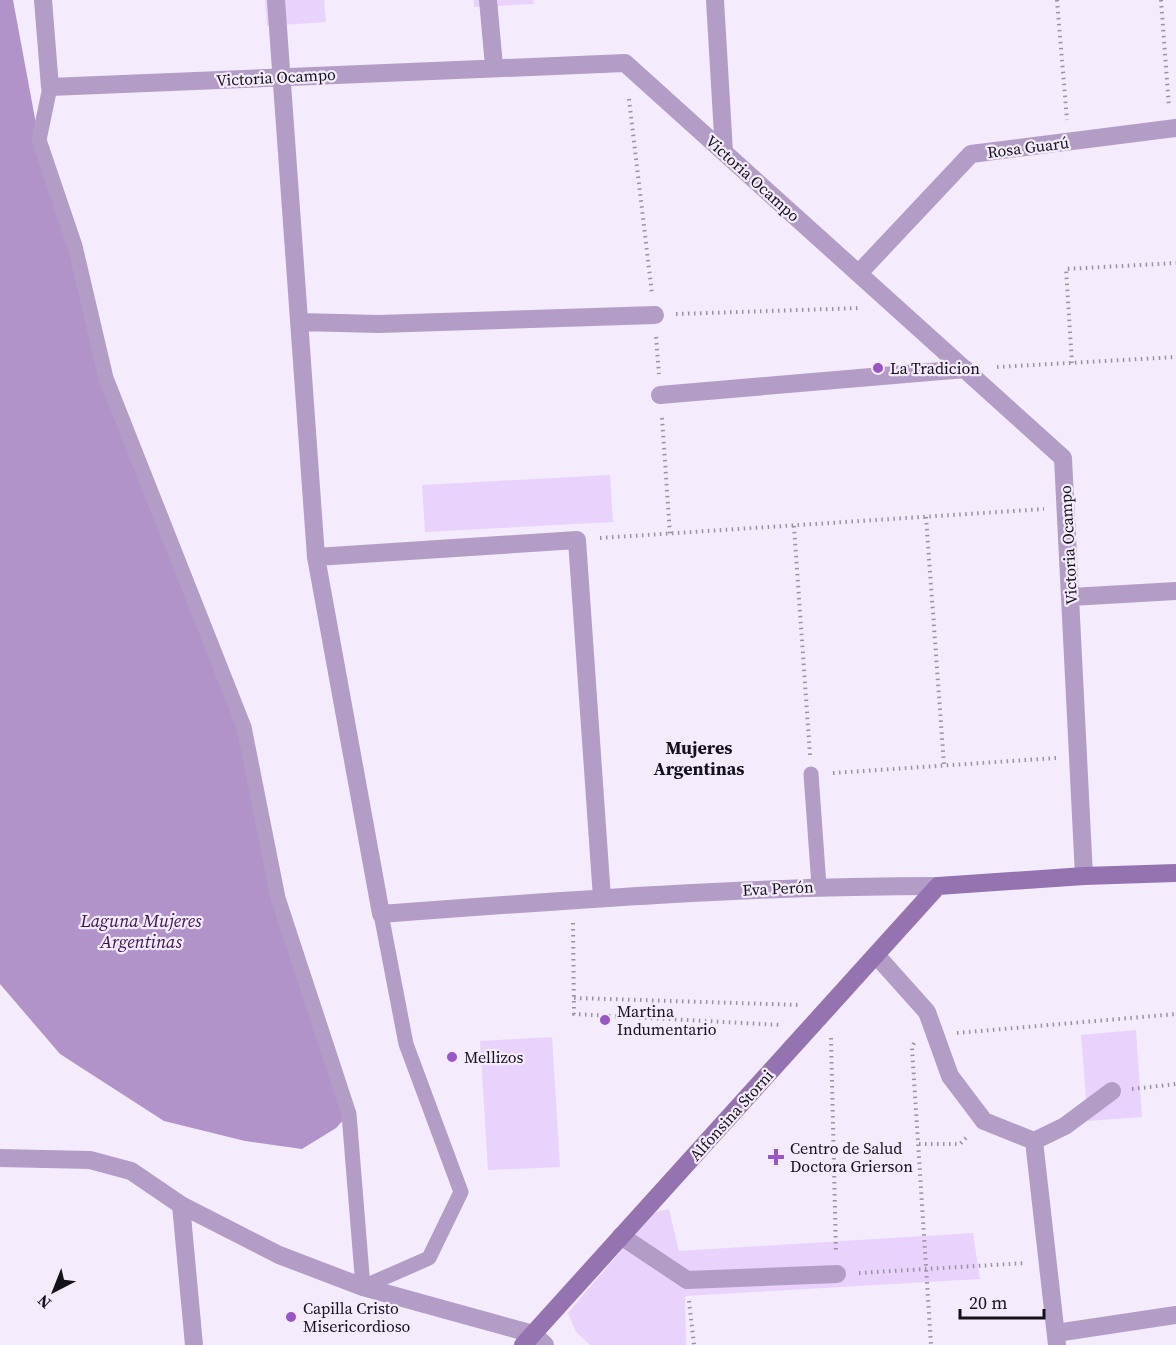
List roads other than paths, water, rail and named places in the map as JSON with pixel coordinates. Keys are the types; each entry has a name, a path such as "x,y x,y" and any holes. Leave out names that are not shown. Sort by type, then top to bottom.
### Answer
{"street":[{"path":"43,0 50,87"},
{"path":"276,0 315,557 381,914"},
{"path":"488,0 494,66"},
{"path":"715,0 724,152"},
{"name":"Victoria Ocampo","path":"50,87 494,66 625,63 1063,458 1084,876"},
{"name":"Rosa Guarú","path":"858,273 971,153 1173,129"},
{"path":"299,322 379,324 655,315"},
{"path":"660,395 965,369"},
{"path":"315,557 577,540 602,898"},
{"path":"1071,597 1176,591"},
{"name":"Eva Perón","path":"381,914 573,899 819,886 938,886 1084,876 1176,873"},
{"name":"Alfonsina Storni","path":"533,1341 621,1236 938,886"},
{"path":"876,955 927,1012 950,1076 984,1121 1034,1141 1065,1126 1112,1091"},
{"path":"1034,1141 1057,1339 1176,1315"},
{"path":"0,1158 90,1160 131,1172 181,1205 279,1255 363,1287 533,1341"},
{"path":"181,1205 194,1345"},
{"path":"621,1236 687,1280 837,1274"}],"lane":[{"path":"50,87 39,140 75,246 106,378 244,727 278,898 349,1114 363,1287 429,1258 461,1192 406,1044 381,914"},
{"path":"811,774 819,886"}],"water":[{"name":"Laguna Mujeres Argentinas","path":"0,0 13,0 39,140 106,378 244,727 278,898 349,1114 336,1128 302,1149 245,1141 164,1121 60,1054 0,984"}],"place":[{"name":"La Tradicion","path":"878,368"},
{"name":"Martina Indumentario","path":"605,1020"},
{"name":"Mellizos","path":"452,1057"},
{"name":"Centro de Salud Doctora Grierson","path":"776,1157"},
{"name":"Capilla Cristo Misericordioso","path":"291,1317"}],"district":[{"name":"Mujeres Argentinas","path":"699,758"}]}
